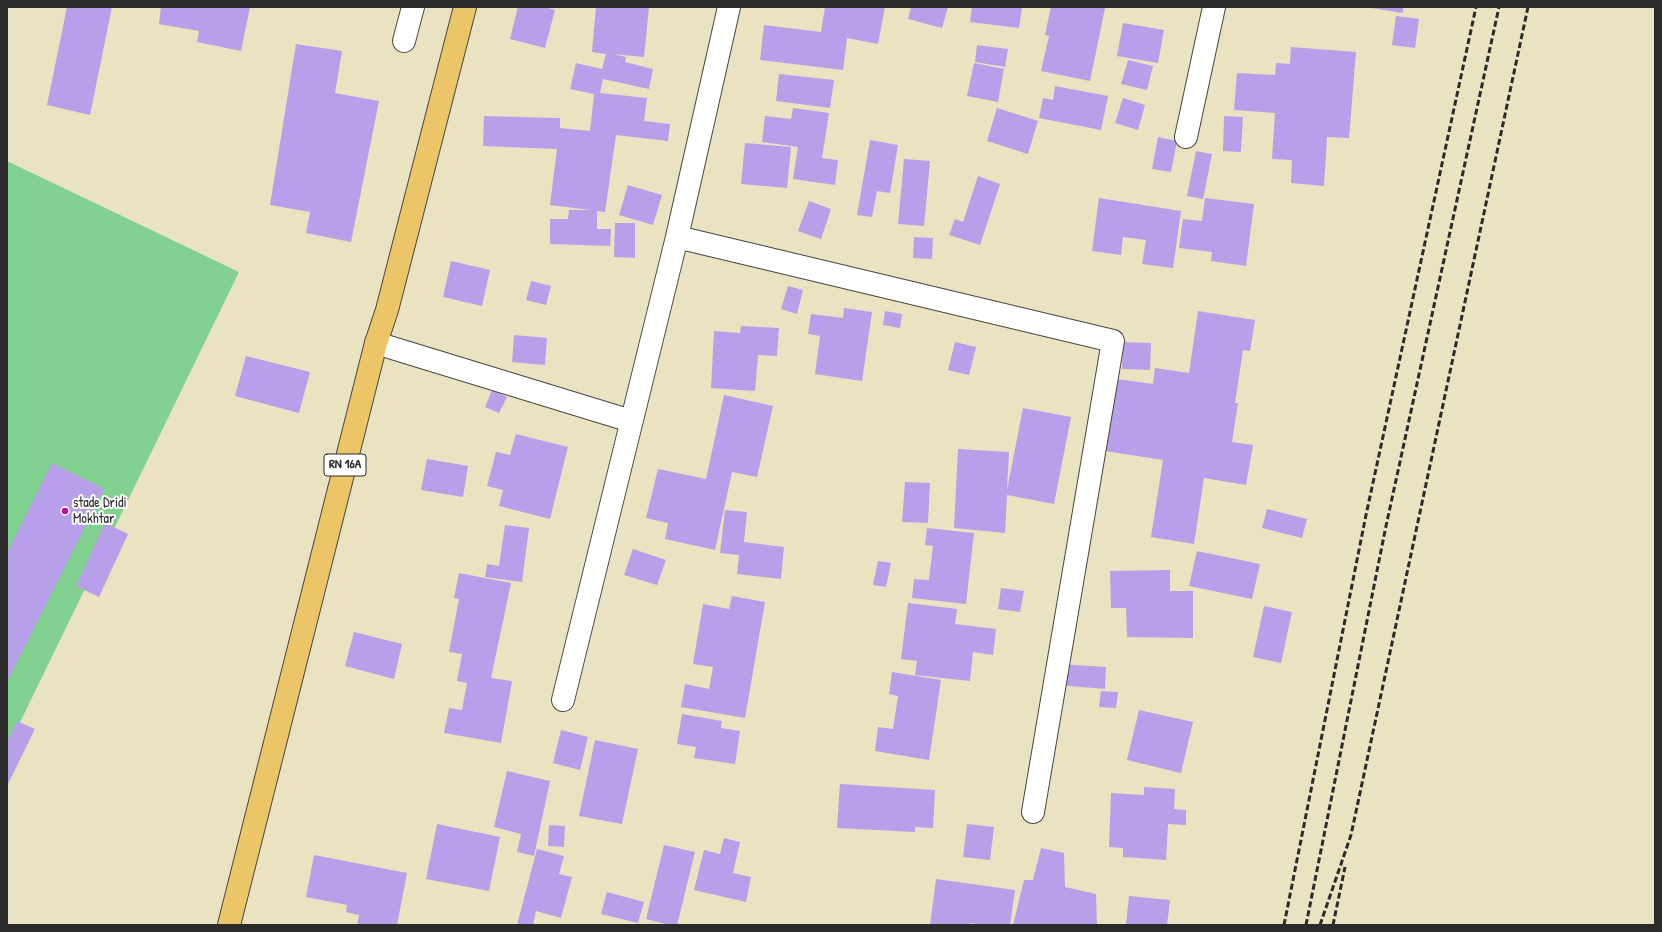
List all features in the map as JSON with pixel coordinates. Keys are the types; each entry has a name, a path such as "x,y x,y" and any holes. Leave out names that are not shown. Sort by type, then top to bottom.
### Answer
{"main road":[{"name":"RN 16A","path":"229,925 376,344 387,310 465,7"}],"street":[{"path":"404,41 413,7"},
{"path":"563,700 677,237 730,7"},
{"path":"1186,137 1214,7"},
{"path":"677,237 1113,341 1033,812"},
{"path":"376,344 631,421"}],"green space":[{"name":"stade Dridi Mokhtar","path":"7,161 239,272 7,749"}],"building":[{"path":"67,7 112,7 90,115 47,105"},
{"path":"161,7 250,7 241,51 197,42 199,31 159,24"},
{"path":"518,7 544,7 555,10 545,48 510,39"},
{"path":"596,7 649,7 644,57 613,54 626,57 625,62 653,69 649,89 603,79 600,93 647,98 644,121 670,124 668,141 616,135 605,212 597,211 597,229 611,229 610,246 550,244 550,219 568,219 569,210 591,210 550,205 557,149 483,146 484,116 560,118 560,128 590,131 594,94 570,89 576,63 602,69 606,54 592,52"},
{"path":"825,7 885,7 878,44 847,38 843,70 760,60 764,25 821,32"},
{"path":"911,7 948,7 942,28 908,19"},
{"path":"972,7 1022,7 1019,28 970,22"},
{"path":"1051,7 1105,8 1090,81 1041,71 1049,36 1045,35"},
{"path":"1365,7 1403,7 1403,13"},
{"path":"1396,16 1419,19 1415,48 1392,45"},
{"path":"1123,23 1164,30 1158,63 1117,56"},
{"path":"296,44 342,51 335,93 379,101 351,242 306,233 310,212 270,205"},
{"path":"977,45 1008,49 1005,67 975,62"},
{"path":"1291,47 1356,52 1349,138 1327,137 1324,186 1291,183 1292,160 1272,159 1275,113 1234,110 1237,73 1275,75 1276,63 1290,64"},
{"path":"1128,60 1153,66 1147,90 1121,84"},
{"path":"974,63 1004,69 998,102 967,96"},
{"path":"779,74 834,80 830,108 776,101"},
{"path":"1055,86 1108,96 1101,130 1039,118 1043,98 1053,100"},
{"path":"1123,98 1145,105 1138,130 1115,123"},
{"path":"793,108 829,113 822,158 838,160 835,185 793,179 798,147 762,142 765,116 791,119"},
{"path":"997,108 1038,121 1028,154 987,141"},
{"path":"1224,116 1243,117 1241,152 1223,151"},
{"path":"1158,137 1177,141 1171,172 1152,169"},
{"path":"870,140 898,145 890,193 877,191 872,217 857,215"},
{"path":"745,143 791,147 787,188 741,184"},
{"path":"1196,151 1212,154 1203,199 1187,196"},
{"path":"904,159 930,161 924,226 898,224"},
{"path":"978,176 1000,184 980,245 949,235 955,219 963,222"},
{"path":"628,185 662,195 653,225 619,215"},
{"path":"1099,198 1181,211 1173,268 1142,264 1146,240 1123,237 1121,255 1092,251"},
{"path":"1205,198 1254,204 1246,266 1211,261 1212,252 1179,248 1183,219 1202,221"},
{"path":"809,201 831,209 821,239 798,231"},
{"path":"615,223 635,223 635,258 614,257"},
{"path":"914,237 933,238 932,259 913,258"},
{"path":"451,261 490,270 482,306 443,297"},
{"path":"531,281 551,286 546,305 526,300"},
{"path":"788,286 803,290 797,314 781,309"},
{"path":"844,308 872,312 862,381 815,374 820,336 808,334 811,314 843,318"},
{"path":"885,311 902,314 900,328 883,325"},
{"path":"1198,311 1255,320 1250,351 1243,350 1235,403 1238,403 1232,442 1253,445 1246,485 1204,478 1194,544 1151,537 1163,460 1105,451 1116,379 1153,384 1155,368 1189,373"},
{"path":"741,326 779,328 777,356 758,355 755,391 711,388 714,331 740,333"},
{"path":"514,335 547,338 545,365 512,362"},
{"path":"955,342 976,347 969,375 948,370"},
{"path":"1123,342 1151,343 1150,370 1122,369"},
{"path":"246,356 310,372 299,413 235,396"},
{"path":"492,390 507,397 499,413 485,407"},
{"path":"724,395 773,406 757,477 732,472 715,550 665,539 668,523 646,518 658,469 706,479"},
{"path":"1023,408 1071,417 1054,504 1007,495 1005,533 954,528 958,449 1009,452 1007,490"},
{"path":"516,434 568,447 550,519 499,506 503,490 487,486 496,452 510,455"},
{"path":"427,459 468,466 463,497 421,490"},
{"path":"52,463 104,489 7,682 7,553"},
{"path":"905,482 930,483 928,523 902,522"},
{"path":"1267,509 1307,519 1302,538 1262,528"},
{"path":"725,510 747,512 744,542 784,547 781,579 737,574 739,555 720,553"},
{"path":"105,523 128,534 99,597 76,586"},
{"path":"505,525 529,528 522,582 485,577 487,564 499,566"},
{"path":"927,528 974,533 966,604 912,598 914,579 929,580 933,546 925,545"},
{"path":"633,549 666,560 657,585 624,575"},
{"path":"1197,551 1260,564 1252,599 1189,586"},
{"path":"878,561 891,563 886,587 873,585"},
{"path":"1170,570 1170,591 1193,591 1193,638 1127,637 1126,608 1111,608 1110,571"},
{"path":"459,573 511,583 491,678 512,681 501,743 444,733 449,708 462,710 467,683 457,681 462,654 449,652 459,599 454,598"},
{"path":"1001,588 1024,591 1020,612 998,609"},
{"path":"732,596 765,602 745,718 681,707 685,684 709,689 713,667 693,664 703,604 729,609"},
{"path":"908,603 957,609 955,624 996,629 993,655 973,652 970,681 915,675 917,661 901,659"},
{"path":"1264,606 1292,612 1281,663 1253,657"},
{"path":"354,632 402,644 394,679 345,666"},
{"path":"1059,664 1106,667 1105,689 1058,685"},
{"path":"892,672 941,680 929,760 875,751 878,727 893,729 898,696 889,694"},
{"path":"1101,691 1118,692 1116,708 1099,707"},
{"path":"1139,710 1193,722 1181,773 1127,760"},
{"path":"682,714 722,721 721,728 740,731 735,764 694,758 696,747 677,744"},
{"path":"17,721 35,729 7,786 7,742"},
{"path":"561,730 588,737 580,770 553,763"},
{"path":"595,740 638,749 622,824 579,816"},
{"path":"507,771 550,781 534,856 517,852 521,834 494,827"},
{"path":"840,784 935,790 933,828 915,827 915,832 837,828"},
{"path":"1144,787 1175,789 1174,809 1186,810 1186,825 1168,824 1166,860 1123,857 1123,848 1109,847 1111,793 1144,795"},
{"path":"437,824 500,837 489,891 426,879"},
{"path":"967,824 994,827 990,860 963,857"},
{"path":"549,825 565,826 564,847 548,846"},
{"path":"724,838 740,842 733,873 751,877 746,902 694,890 704,850 720,854"},
{"path":"664,845 695,852 677,925 669,925 646,919"},
{"path":"1041,848 1064,853 1065,887 1096,894 1097,925 1013,925 1024,880 1033,880"},
{"path":"537,849 564,856 559,874 572,877 561,918 536,911 533,925 517,925"},
{"path":"314,855 407,873 397,925 357,925 359,915 346,912 347,905 306,897"},
{"path":"936,879 1015,890 1010,925 981,925 970,923 970,925 930,925"},
{"path":"607,892 644,902 638,923 601,914"},
{"path":"1129,896 1170,900 1167,925 1126,925"}],"railway":[{"path":"1284,925 1366,515 1476,7"},
{"path":"1306,925 1386,526 1499,7"},
{"path":"1320,925 1351,835 1528,7"},
{"path":"1333,925 1345,867"}],"place":[{"name":"stade Dridi Mokhtar","path":"65,511"}]}
